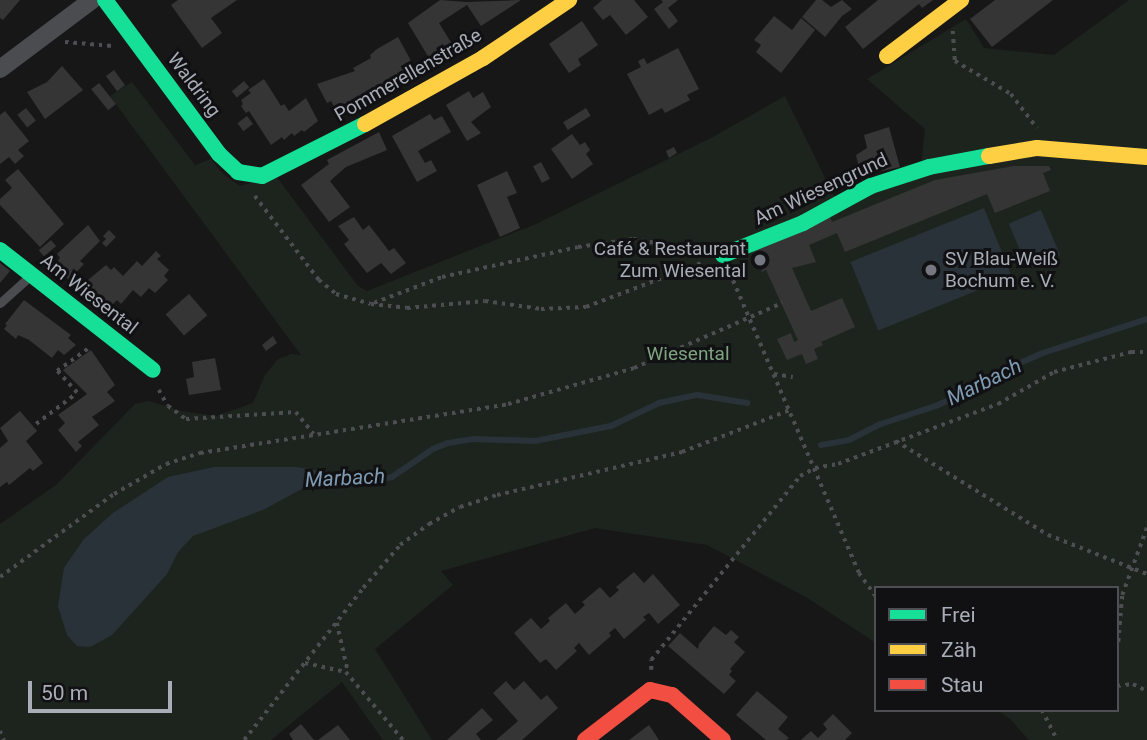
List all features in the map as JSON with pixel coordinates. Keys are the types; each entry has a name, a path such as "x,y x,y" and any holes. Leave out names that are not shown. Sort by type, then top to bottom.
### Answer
{"street":[{"path":"0,69 92,0"},
{"name":"Waldring","path":"105,0 219,154 238,172"},
{"name":"Pommerellenstraße","path":"238,172 262,176 408,102 483,58 569,0"},
{"path":"887,56 961,0"},
{"name":"Am Wiesengrund","path":"723,255 803,223 900,174 1037,148 1147,157"},
{"name":"Am Wiesental","path":"0,250 153,370"},
{"path":"585,740 650,690 672,695 723,740"}],"lane":[{"path":"0,303 31,276"}],"path":[{"path":"945,13 953,26 955,61"},
{"path":"38,40 140,48"},
{"path":"949,65 955,61"},
{"path":"955,61 1011,94 1037,125 1037,148"},
{"path":"238,172 318,280 336,293 371,304 407,308 485,301 541,309 586,307 723,255 859,573 874,593"},
{"path":"371,304 442,277 578,247 633,239 703,251"},
{"path":"0,577 114,494 166,464 200,453 508,404 635,368 782,303"},
{"path":"36,425 77,393 57,371 105,335"},
{"path":"650,690 651,660 797,479 815,468 838,464 998,404 1054,372 1132,352 1147,352"},
{"path":"153,370 155,383 168,406 186,419 296,412 314,434"},
{"path":"774,374 793,377"},
{"path":"244,740 400,545 460,507 682,452 790,410"},
{"path":"896,441 1048,536 1147,574"},
{"path":"1119,620 1120,597 1147,527"},
{"path":"337,623 348,674 403,740"},
{"path":"305,663 348,674"},
{"path":"1119,686 1133,684 1147,691"},
{"path":"1043,712 1057,740"},
{"path":"0,731 4,740"}],"green space":[{"name":"Wiesental","path":"1129,0 1147,0 1147,740 1029,740 1000,712 1119,712 1119,586 874,586 874,642 806,597 707,545 595,528 441,571 453,585 375,649 432,740 383,740 342,682 271,740 0,740 0,524 56,485 135,404 149,401 181,411 216,416 253,403 265,375 278,359 291,354 301,355 110,96 132,82 195,165 211,159 223,174 240,186 276,176 358,286 367,291 536,224 711,138 785,96 835,198 921,165 925,129 867,79 966,19 984,48 1054,55"}],"shaded area":[{"name":"SV Blau-Weiß Bochum e. V.","path":"984,208 1012,277 878,331 850,262"},
{"path":"1041,210 1060,255 1028,269 1009,224"},
{"path":"214,467 297,467 344,475 307,486 265,509 193,536 178,552 167,574 112,635 90,647 77,646 67,635 58,606 64,568 84,539 113,513 168,477"}],"building":[{"path":"0,0 20,0 3,20 0,18"},
{"path":"178,0 237,0 211,18 222,33 202,48 171,5"},
{"path":"440,0 521,0 481,26 467,5 439,23 452,44 429,58 408,23"},
{"path":"602,0 634,0 648,17 626,35 610,15 603,20 593,8"},
{"path":"661,0 678,0 668,8 678,21 669,29 654,9 663,2"},
{"path":"816,0 822,0 831,7 842,0 852,9 842,16 825,37 802,17"},
{"path":"878,0 933,0 922,8 919,4 863,49 845,27"},
{"path":"995,0 1053,0 992,47 970,19"},
{"path":"774,16 792,30 801,18 815,30 781,73 756,52 761,45 754,40"},
{"path":"582,21 598,45 578,59 581,65 569,73 549,44"},
{"path":"398,37 416,70 393,78 345,109 344,106 336,110 331,101 327,103 317,84 355,71 353,68 371,58 370,55 377,49"},
{"path":"678,48 699,89 687,95 690,100 665,113 662,108 649,115 627,74 641,67 638,61 644,58 647,64"},
{"path":"62,66 83,90 45,119 27,92 47,82"},
{"path":"114,70 125,85 117,91 106,76"},
{"path":"264,79 281,106 284,104 289,111 306,98 318,121 304,132 302,130 294,136 292,133 284,140 282,137 271,145 249,111 246,113 241,106 241,100 251,93 248,90"},
{"path":"244,81 249,87 237,97 232,91"},
{"path":"99,83 116,104 108,110 91,89"},
{"path":"469,91 473,98 483,92 491,107 471,122 481,133 467,141 446,105"},
{"path":"26,108 36,121 27,127 17,115"},
{"path":"586,108 591,116 568,130 563,122"},
{"path":"5,111 29,141 18,150 24,156 15,164 9,157 0,164 0,115"},
{"path":"430,114 434,120 442,116 451,132 418,151 425,163 431,160 437,171 417,182 392,136"},
{"path":"247,116 253,124 243,131 237,123"},
{"path":"889,127 900,167 861,176 856,155 867,148 864,135"},
{"path":"379,132 387,150 346,167 330,181 350,207 329,222 301,185 329,164 327,160"},
{"path":"572,134 580,145 585,142 590,150 586,154 593,164 572,179 551,149"},
{"path":"674,147 677,153 669,158 666,151"},
{"path":"541,162 550,179 542,183 533,166"},
{"path":"1014,166 1049,166 1051,170 1043,173 1050,191 995,213 987,194 845,252 837,233 809,245 816,262 792,268 811,311 842,298 855,327 821,342 823,345 814,349 818,359 806,364 802,354 787,360 777,339 791,333 794,342 798,340 766,270 762,272 759,264 753,267 750,259 755,256 752,250 830,217 832,222 935,180"},
{"path":"18,169 64,224 40,247 0,205 0,199 12,188 5,180"},
{"path":"507,171 517,193 507,197 520,228 500,237 477,185"},
{"path":"354,217 363,230 369,225 389,251 394,248 406,263 391,274 381,263 367,273 344,244 349,240 338,226"},
{"path":"88,225 100,241 80,261 84,264 69,280 54,265 60,258 57,254"},
{"path":"109,230 116,237 106,247 102,243 106,239 103,236"},
{"path":"51,240 56,246 44,256 39,250"},
{"path":"156,251 161,256 157,259 169,270 164,276 168,280 155,293 149,288 141,297 133,290 121,304 117,300 111,306 103,298 100,302 82,285 106,265 111,270 114,267 123,276 137,261 142,266"},
{"path":"0,263 10,271 0,283"},
{"path":"189,294 207,315 184,335 166,314"},
{"path":"24,300 71,335 68,338 76,345 64,355 58,350 52,358 29,340 18,335 16,339 4,329"},
{"path":"273,336 277,343 266,351 262,345"},
{"path":"91,350 115,385 107,392 115,401 92,417 99,425 78,442 82,446 76,452 58,430 65,423 58,415 87,394 63,370"},
{"path":"215,358 221,390 189,395 186,379 194,377 192,362"},
{"path":"20,411 37,431 26,441 43,463 33,471 30,468 9,485 7,482 0,487 0,448 8,441 0,428"},
{"path":"634,572 644,583 653,574 680,605 658,624 649,613 643,617 646,620 624,639 615,628 609,633 611,636 589,655 579,643 574,648 577,651 556,670 546,659 540,663 514,633 531,618 541,629 550,621 548,618 566,603 575,614 585,605 582,602 600,587 610,598 619,590 616,587"},
{"path":"714,626 726,635 731,630 739,637 734,642 745,652 730,669 732,671 729,675 736,681 724,694 668,646 680,633 698,649"},
{"path":"506,681 514,690 524,681 541,700 547,695 558,708 522,740 496,740 518,721 493,693"},
{"path":"757,691 788,717 778,729 789,738 786,740 766,740 736,715"},
{"path":"482,708 493,720 476,734 481,740 447,740"},
{"path":"833,714 852,733 845,740 801,740 811,731 818,738 827,729 823,724"},
{"path":"301,724 314,740 293,740 289,734"},
{"path":"338,725 350,740 318,740"},
{"path":"649,725 659,740 629,740"}],"waterway":[{"name":"Marbach","path":"821,445 849,440 881,424 938,405 1043,353 1147,319"},
{"name":"Marbach","path":"338,476 374,480 392,477 433,449 448,443 473,439 535,441 611,426 659,403 698,395 747,403"}],"traffic: fast":[{"path":"105,0 219,154 238,172 262,176 365,124"},
{"path":"723,255 803,223 871,186 929,167 989,156"},
{"path":"0,250 153,370"}],"traffic: slow":[{"path":"365,124 483,58 569,0"},
{"path":"887,56 961,0"},
{"path":"989,156 1037,148 1147,157"}],"traffic: jam":[{"path":"585,740 650,690 672,695 723,740"}],"place":[{"name":"Café & Restaurant Zum Wiesental","path":"760,260"},
{"name":"SV Blau-Weiß Bochum e. V.","path":"931,270"}]}
